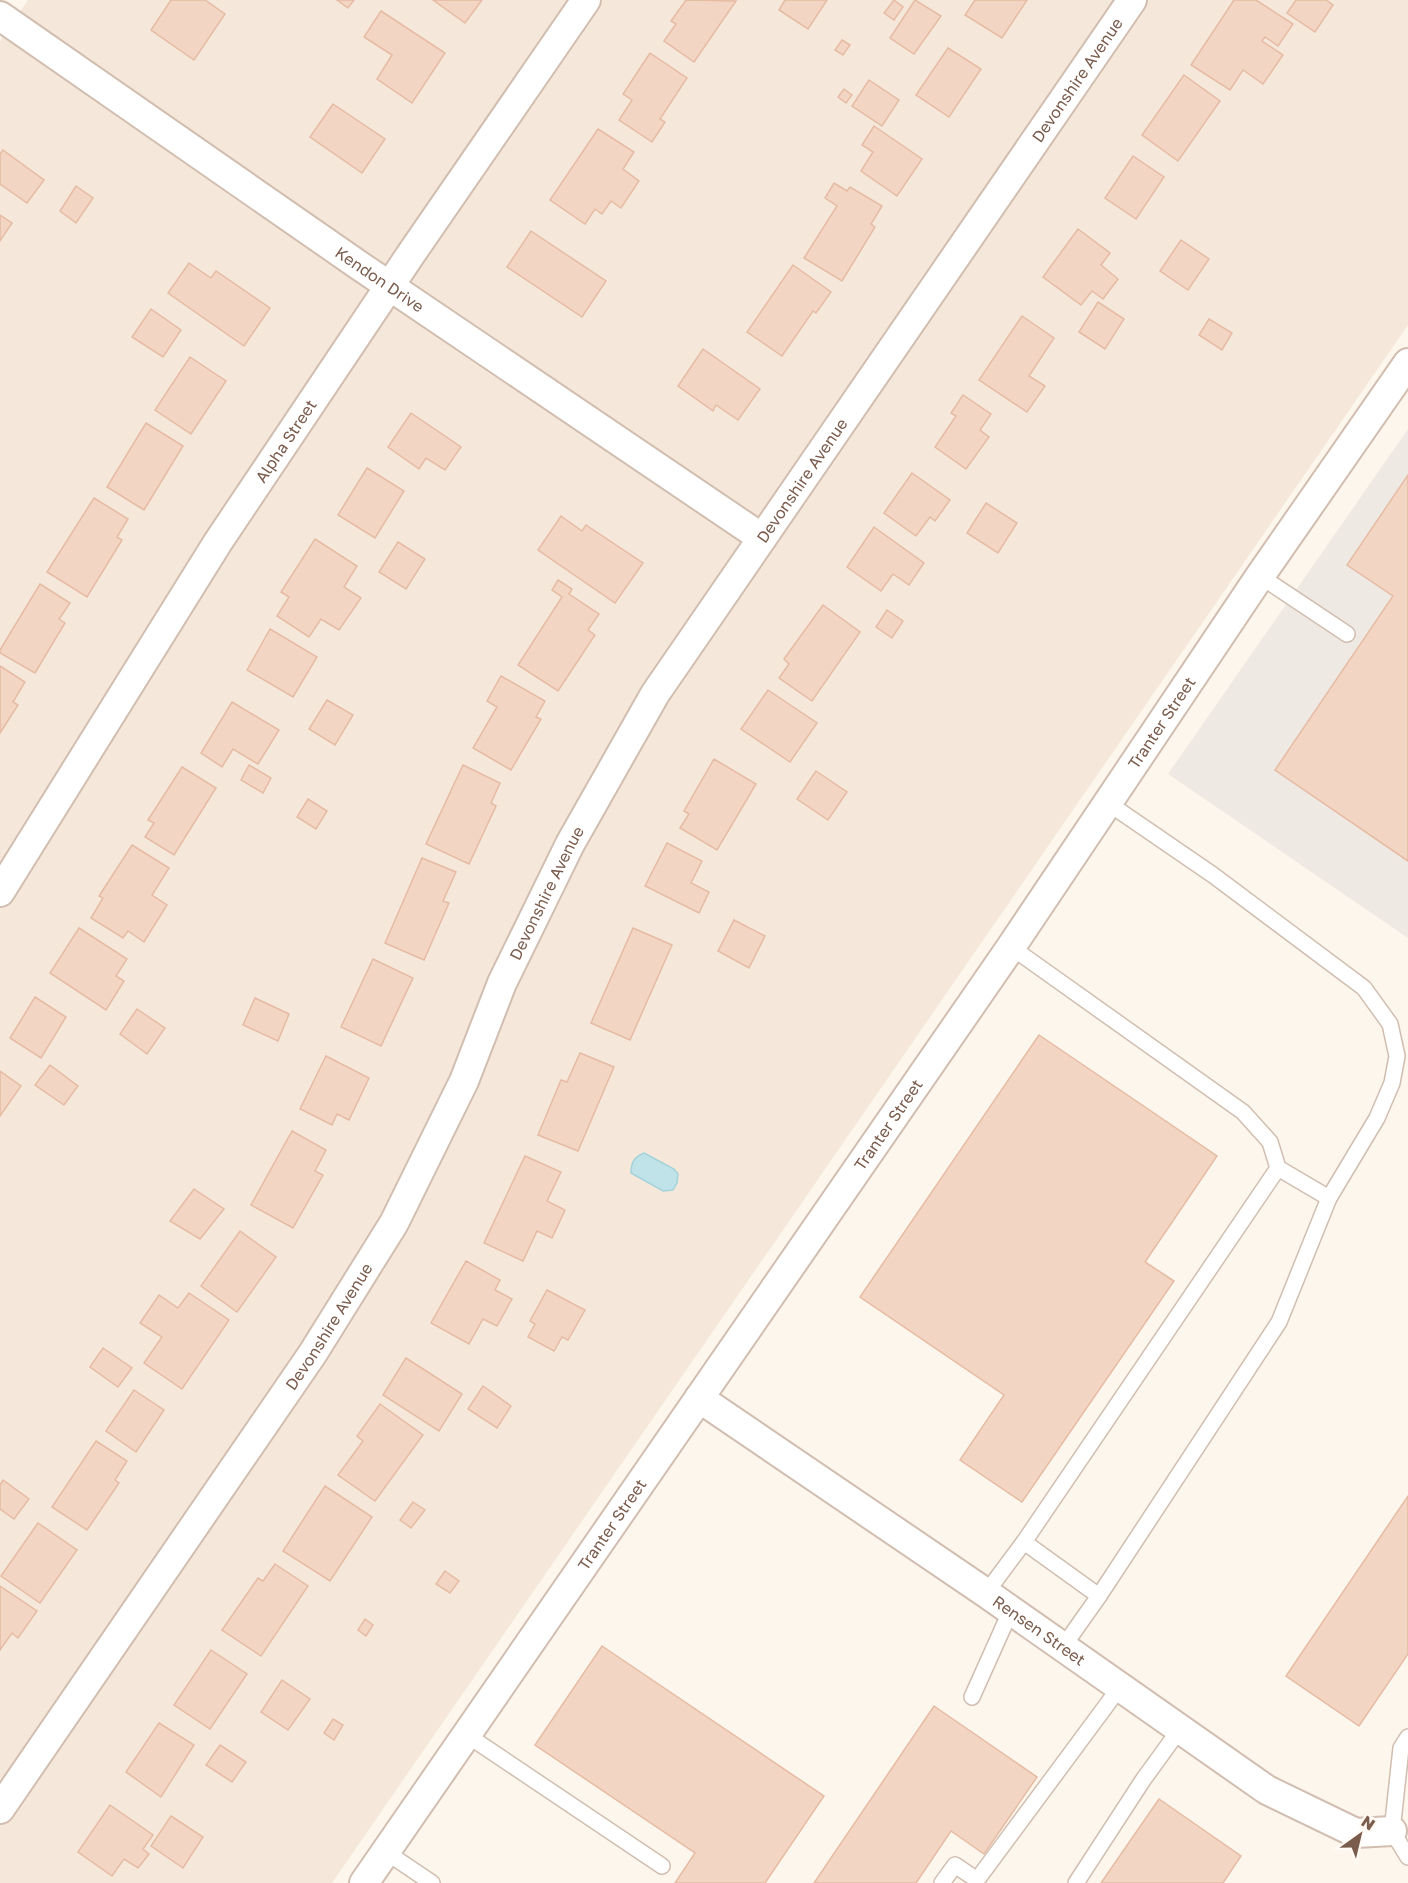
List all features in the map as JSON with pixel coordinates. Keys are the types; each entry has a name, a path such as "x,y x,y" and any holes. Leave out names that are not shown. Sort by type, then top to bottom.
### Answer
{"street":[{"name":"Alpha Street","path":"0,892 218,542 390,285 586,0"},
{"name":"Devonshire Avenue","path":"0,1809 313,1353 394,1223 464,1081 502,983 570,844 655,693 1132,0"},
{"name":"Kendon Drive","path":"0,16 762,538"},
{"name":"Tranter Street","path":"364,1883 1011,947 1260,576 1408,363"},
{"name":"Rensen Street","path":"699,1398 1011,1610 1267,1790 1356,1833 1392,1831"}],"lane":[{"path":"1260,576 1347,634"},
{"path":"1063,1647 1279,1322 1329,1198 1377,1118 1392,1083 1397,1056 1390,1024 1364,988 1213,874 1108,803"},
{"path":"1011,947 1243,1112 1270,1142 1278,1168 1329,1198"},
{"path":"986,1593 1278,1168"},
{"path":"1023,1542 1099,1596"},
{"path":"972,1697 1011,1610"},
{"path":"942,1883 955,1865 977,1880 1120,1687"},
{"path":"1076,1883 1143,1780 1180,1729"},
{"path":"467,1735 662,1866"},
{"path":"1408,1737 1401,1748 1392,1831 1408,1857"},
{"path":"386,1852 432,1883"}],"shaded area":[{"path":"28,0 1408,0 1408,325 332,1883 0,1883 0,41"},
{"path":"1408,429 1408,938 1168,774"}],"water":[{"path":"644,1153 674,1169 678,1174 673,1190 663,1191 631,1173 634,1161"}],"building":[{"path":"171,0 205,0 225,14 194,60 151,30"},
{"path":"337,0 354,0 348,8"},
{"path":"433,0 482,0 465,23"},
{"path":"686,0 736,1 694,62 664,41 676,24 671,21"},
{"path":"785,0 827,0 808,29 779,10"},
{"path":"894,0 903,7 894,20 884,13"},
{"path":"915,0 941,16 914,54 890,38"},
{"path":"975,0 1027,0 1002,38 965,15"},
{"path":"1234,0 1256,0 1293,24 1278,46 1265,37 1262,41 1283,55 1263,84 1243,70 1230,90 1191,65"},
{"path":"1296,0 1326,0 1333,5 1315,32 1287,13"},
{"path":"381,11 445,53 412,103 377,79 392,55 364,37"},
{"path":"842,40 850,45 843,55 835,50"},
{"path":"948,48 981,69 949,117 916,95"},
{"path":"650,53 687,78 660,119 665,122 652,142 619,120 632,100 623,94"},
{"path":"1184,75 1220,101 1178,161 1142,135"},
{"path":"869,80 899,100 882,126 852,106"},
{"path":"844,89 852,95 846,103 838,97"},
{"path":"333,104 385,139 362,173 310,137"},
{"path":"874,126 922,159 897,196 861,171 873,152 862,145"},
{"path":"598,129 634,152 623,169 639,181 621,208 611,201 602,214 595,209 585,224 550,200"},
{"path":"3,150 44,180 27,203 0,184 0,154"},
{"path":"1133,156 1164,177 1136,219 1105,198"},
{"path":"834,183 847,191 850,187 882,206 871,224 875,227 842,281 804,258 837,206 825,198"},
{"path":"76,186 93,198 76,223 60,211"},
{"path":"0,215 12,223 0,241"},
{"path":"1078,229 1110,253 1101,265 1118,279 1103,299 1092,291 1081,305 1043,277"},
{"path":"531,231 606,281 582,317 507,267"},
{"path":"1181,240 1209,259 1188,290 1160,271"},
{"path":"189,263 211,278 216,271 270,308 244,346 168,293"},
{"path":"793,265 831,292 816,313 813,311 782,356 747,332"},
{"path":"1098,302 1124,319 1105,349 1079,332"},
{"path":"151,309 181,330 163,357 132,337"},
{"path":"1022,316 1054,338 1029,376 1045,386 1027,412 979,380"},
{"path":"1209,319 1232,333 1222,350 1199,335"},
{"path":"703,349 760,389 738,420 716,405 713,411 678,386"},
{"path":"190,357 226,381 191,434 155,410"},
{"path":"963,395 991,414 980,430 989,437 966,469 935,447 956,416 951,413"},
{"path":"411,413 461,447 445,470 426,458 419,469 388,447"},
{"path":"146,423 183,446 144,510 107,487"},
{"path":"367,468 404,491 375,538 338,515"},
{"path":"912,473 950,500 935,521 930,517 916,536 884,513"},
{"path":"1408,475 1408,861 1275,770 1393,596 1347,565"},
{"path":"94,498 128,519 117,537 122,540 87,597 47,572"},
{"path":"986,503 1017,523 998,553 967,533"},
{"path":"561,516 582,531 586,525 643,563 615,603 538,550"},
{"path":"874,527 924,563 909,585 893,574 881,591 847,567"},
{"path":"315,539 357,566 344,587 361,598 339,630 321,619 309,637 277,616 289,597 281,592"},
{"path":"398,542 425,559 406,589 379,572"},
{"path":"558,580 572,589 569,594 599,614 588,630 595,635 558,691 518,665 562,597 552,590"},
{"path":"40,584 70,603 59,619 65,623 35,673 0,653 0,650"},
{"path":"823,605 860,632 812,701 779,678 789,664 784,659"},
{"path":"887,610 903,621 892,638 876,627"},
{"path":"270,629 317,657 293,697 247,670"},
{"path":"0,666 25,682 13,702 18,705 0,733"},
{"path":"501,676 545,701 536,717 541,719 511,770 473,748 497,707 487,701"},
{"path":"768,690 817,723 790,762 741,729"},
{"path":"327,700 353,715 335,745 309,729"},
{"path":"232,702 279,730 258,764 233,749 222,767 201,753"},
{"path":"714,759 756,784 717,850 680,828 689,814 684,811"},
{"path":"249,765 271,778 263,793 241,780"},
{"path":"463,765 500,783 491,803 496,806 469,864 426,844"},
{"path":"182,767 216,788 174,855 145,837 154,823 148,820"},
{"path":"816,771 847,792 828,820 797,799"},
{"path":"308,799 327,811 316,829 297,817"},
{"path":"667,843 702,861 691,883 709,892 699,913 645,886"},
{"path":"132,845 169,868 152,895 167,905 144,942 128,931 123,938 91,918 103,898 99,896"},
{"path":"422,858 456,872 443,901 449,903 424,960 385,943"},
{"path":"734,920 765,936 749,968 718,951"},
{"path":"79,928 127,959 116,976 124,981 106,1010 50,973"},
{"path":"633,928 672,945 630,1040 591,1023"},
{"path":"373,959 413,978 381,1046 341,1027"},
{"path":"35,997 66,1017 41,1058 10,1038"},
{"path":"255,998 289,1014 278,1041 243,1025"},
{"path":"137,1009 165,1028 147,1054 120,1034"},
{"path":"1039,1035 1217,1156 1145,1262 1174,1281 1022,1502 960,1460 1004,1395 860,1297"},
{"path":"580,1053 614,1067 578,1151 538,1135 561,1080 567,1082"},
{"path":"326,1056 369,1078 349,1120 337,1114 332,1125 300,1109"},
{"path":"50,1065 78,1086 64,1105 35,1085"},
{"path":"0,1071 21,1086 0,1116"},
{"path":"292,1131 326,1150 315,1171 323,1175 293,1228 251,1205"},
{"path":"525,1156 561,1172 547,1201 565,1210 552,1238 537,1231 523,1261 484,1243"},
{"path":"194,1189 224,1209 200,1239 170,1221"},
{"path":"240,1231 276,1257 237,1312 201,1286"},
{"path":"466,1261 500,1280 495,1290 512,1299 497,1326 483,1319 469,1344 431,1323"},
{"path":"547,1290 585,1310 568,1340 562,1337 554,1351 528,1337 535,1324 530,1321"},
{"path":"189,1293 229,1320 182,1389 144,1363 162,1337 140,1323 159,1295 178,1308"},
{"path":"103,1348 132,1368 118,1387 90,1367"},
{"path":"406,1358 462,1394 439,1431 383,1395"},
{"path":"483,1386 511,1406 497,1428 468,1409"},
{"path":"134,1390 164,1410 136,1452 106,1431"},
{"path":"380,1404 423,1435 375,1501 338,1475 363,1441 357,1436"},
{"path":"96,1441 127,1461 115,1480 119,1483 87,1530 52,1507"},
{"path":"3,1480 29,1499 14,1519 0,1509 0,1485"},
{"path":"325,1486 372,1517 330,1581 283,1551"},
{"path":"1408,1496 1408,1654 1359,1726 1286,1676"},
{"path":"413,1502 425,1510 411,1528 400,1520"},
{"path":"38,1523 77,1550 40,1603 1,1576"},
{"path":"275,1564 308,1586 261,1656 222,1630 258,1578 263,1581"},
{"path":"445,1571 459,1581 450,1593 436,1584"},
{"path":"0,1586 37,1611 18,1638 12,1633 0,1650"},
{"path":"365,1619 373,1625 366,1636 358,1630"},
{"path":"602,1646 824,1796 765,1883 675,1883 695,1853 535,1745"},
{"path":"211,1650 247,1674 210,1729 174,1705"},
{"path":"282,1680 310,1699 288,1730 261,1712"},
{"path":"934,1706 1037,1777 984,1854 951,1831 916,1883 814,1883"},
{"path":"333,1719 343,1725 334,1740 324,1733"},
{"path":"159,1723 194,1745 161,1797 126,1772"},
{"path":"220,1745 246,1762 232,1782 206,1765"},
{"path":"1159,1799 1241,1856 1223,1883 1101,1883"},
{"path":"110,1805 153,1835 143,1849 149,1854 138,1868 124,1859 112,1876 78,1852"},
{"path":"171,1816 203,1837 183,1868 151,1846"}]}
